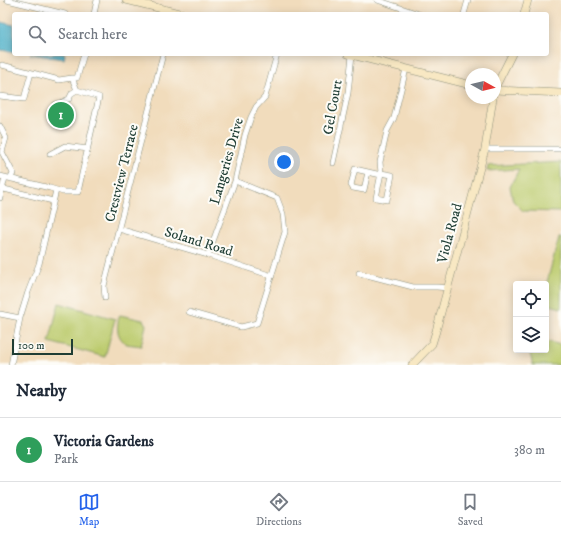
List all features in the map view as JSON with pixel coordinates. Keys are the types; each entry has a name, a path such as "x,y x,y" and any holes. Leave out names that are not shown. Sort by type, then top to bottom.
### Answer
{"street":[{"path":"7,0 57,12"},
{"path":"95,12 98,0"},
{"path":"126,0 169,12"},
{"path":"377,0 413,12"},
{"path":"465,12 468,0"},
{"path":"525,12 528,0"},
{"path":"78,90 74,78 83,56"},
{"name":"Crestview Terrace","path":"105,298 104,286 162,56"},
{"name":"Langeries Drive","path":"208,255 235,181 245,135 251,117 256,107 265,97 276,56"},
{"name":"Gel Court","path":"333,163 348,94 350,56"},
{"path":"357,56 465,84"},
{"path":"501,77 511,56"},
{"path":"2,65 59,80 74,78"},
{"path":"368,172 364,190 352,188 351,185 355,169 368,172 381,174 392,175 387,200 376,198 381,174 380,162 387,131 394,118 406,69"},
{"path":"0,96 24,99 31,73"},
{"path":"501,89 561,93"},
{"path":"5,178 63,192 78,192 99,97 78,90 72,93 69,99 55,105"},
{"name":"Viola Road","path":"412,365 432,344 485,149 492,104"},
{"path":"0,126 6,138 2,157 13,173 5,178 1,188 0,198"},
{"path":"50,154 66,146 88,150"},
{"path":"485,149 561,149"},
{"path":"189,312 241,327 257,322 285,232 283,214 277,198 235,181"},
{"path":"1,188 54,201"},
{"path":"11,365 20,318 39,264 56,190"},
{"name":"Soland Road","path":"119,229 208,255 272,276"},
{"path":"359,273 413,287 437,286 448,288"},
{"path":"0,314 20,318"}],"green space":[{"path":"561,162 561,212 523,211 513,201 510,187 519,169 487,171 488,166"},
{"path":"559,237 561,237 561,308 549,305 549,281 547,281"},
{"path":"59,303 115,319 105,357 49,342"},
{"path":"120,315 143,320 146,325 141,346 127,344 123,341 118,331"},
{"path":"549,342 561,345 561,365 533,365 530,353 549,353"}],"water":[{"path":"0,22 12,25 12,52 0,50"},
{"path":"44,56 65,56 64,59"}],"place":[{"name":"Victoria Gardens","path":"61,115"}]}
